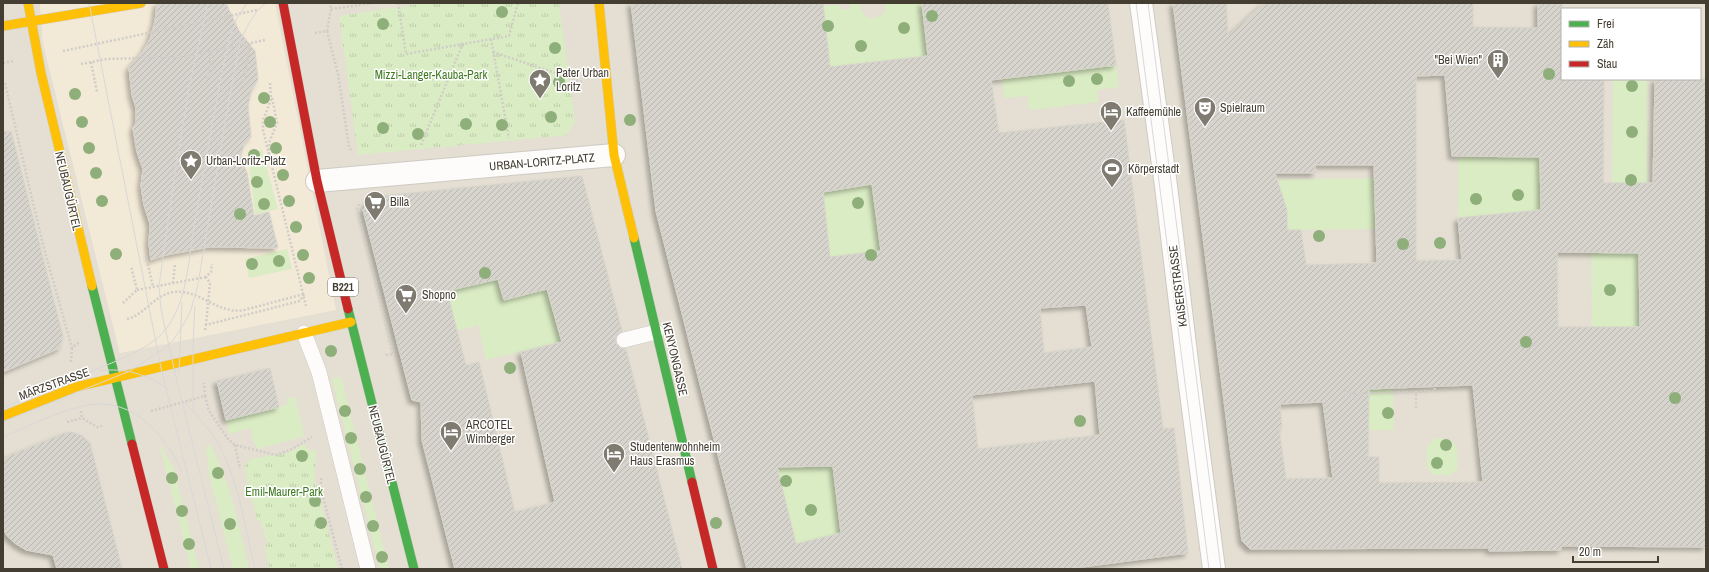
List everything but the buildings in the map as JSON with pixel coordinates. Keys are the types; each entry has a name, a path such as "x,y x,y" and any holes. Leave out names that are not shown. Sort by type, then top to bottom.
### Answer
{"main road":[{"name":"NEUBAUGÜRTEL","path":"28,3 30,22 72,206 114,378 164,569"},
{"path":"3,26 141,3"},
{"name":"NEUBAUGÜRTEL","path":"283,3 317,181 351,322 414,569"},
{"path":"599,3 614,155"},
{"name":"KENYONGASSE","path":"614,155 713,569"},
{"path":"114,378 351,322"},
{"name":"MÄRZSTRASSE","path":"3,416 76,387 114,378"}],"street":[{"name":"KAISERSTRASSE","path":"1141,3 1166,186 1214,569"},
{"name":"URBAN-LORITZ-PLATZ","path":"317,181 614,155"}],"lane":[{"path":"624,340 656,332"},
{"path":"304,333 319,372 368,569"}],"path":[{"path":"330,3 331,9 326,31 338,74"},
{"path":"331,9 374,3"},
{"path":"398,3 406,54 509,36 518,3"},
{"path":"3,63 257,11"},
{"path":"81,64 107,59 182,57 250,43 326,31"},
{"path":"490,39 514,164"},
{"path":"244,81 250,43"},
{"path":"408,173 420,148 463,43"},
{"path":"207,83 212,50"},
{"path":"493,52 569,78 607,89"},
{"path":"91,62 97,92"},
{"path":"270,162 269,143 277,123 270,83 270,104 262,125 270,162 307,304"},
{"path":"146,256 153,287"},
{"path":"173,283 175,264"},
{"path":"137,290 206,277 211,272 212,264"},
{"path":"205,333 210,283 206,277"},
{"path":"129,319 140,313 160,297 170,292 184,292 208,300 221,308 239,311 304,294"},
{"path":"206,325 300,301 304,294"},
{"path":"295,308 296,302"},
{"path":"1346,390 1346,394 1416,392 1435,391 1434,386"},
{"path":"1416,392 1416,410"},
{"path":"205,396 209,411 228,439 235,445 276,455 292,449 310,437 317,436"},
{"path":"67,422 82,418"},
{"path":"235,445 240,469"}],"shaded area":[{"path":"3,3 40,3 43,43 120,353 275,3 1706,3 1706,569 3,569"},
{"path":"40,3 275,3 336,310 120,353 43,43"}],"green space":[{"name":"Mizzi-Langer-Kauba-Park","path":"426,3 559,3 575,122 567,135 358,155 339,16"},
{"path":"860,3 864,15 873,18 882,15 885,9 885,3 1009,3 998,19 925,26 928,56 830,67 823,5 841,5 841,9 850,9 850,4"},
{"path":"1116,65 1119,87 1097,90 1098,102 1029,110 1028,96 1004,98 1002,78"},
{"path":"1613,80 1647,80 1647,195 1640,194 1640,183 1617,183 1617,194 1612,194"},
{"path":"262,150 278,209 255,214 248,154"},
{"path":"1458,157 1540,157 1541,210 1458,218"},
{"path":"1374,178 1376,229 1287,230 1287,210 1269,180"},
{"path":"872,184 881,251 830,257 823,191"},
{"path":"287,249 292,269 249,278 245,259"},
{"path":"1591,252 1639,253 1640,339 1592,339"},
{"path":"465,268 497,273 504,300 547,289 567,340 486,360 478,325 457,331 445,292 469,286"},
{"path":"341,377 389,569 380,569 332,379"},
{"path":"1393,388 1394,430 1369,430 1369,407 1322,390"},
{"path":"295,397 304,433 302,437 258,449 253,440 251,428 229,434 226,420 288,404 286,398"},
{"path":"1434,439 1450,439 1457,446 1458,469 1450,475 1433,475 1427,467 1427,446"},
{"path":"159,443 174,469 199,569 191,569"},
{"name":"Emil-Maurer-Park","path":"304,444 309,450 316,450 315,480 338,569 270,569 264,545 268,544 260,520 257,520 245,471 245,465 251,459 288,453"},
{"path":"210,445 224,474 238,521 249,569 233,569 209,475 206,447"},
{"path":"833,466 842,547 818,545 813,540 796,544 777,468"}],"tram line":[{"path":"89,3 162,373 211,569"},
{"path":"208,3 190,83 176,165 159,286 161,309 177,382 224,569"},
{"path":"3,408 137,352 158,338 174,317 186,277 211,128 230,36 237,18 247,3"},
{"path":"3,422 130,371 165,348 174,339 183,325 191,310 198,284 240,42 257,11 266,3"},
{"path":"1136,3 1209,569"},
{"path":"1148,3 1221,569"},
{"path":"179,373 182,302"},
{"path":"193,412 193,345 195,306"},
{"path":"100,371 118,370 136,373 168,389"},
{"path":"182,400 211,433 226,459 237,490 255,569"},
{"path":"3,437 63,412 83,406 101,404 116,406 131,412 144,420 165,443 182,471"}],"traffic: fast":[{"path":"634,238 692,482"},
{"path":"92,286 132,444"},
{"path":"348,309 414,569"}],"traffic: slow":[{"path":"28,3 41,73 92,286"},
{"path":"3,26 141,3"},
{"path":"599,3 614,155 634,238"},
{"path":"3,416 76,387 351,322"}],"traffic: jam":[{"path":"283,3 317,181 348,309"},
{"path":"132,444 164,569"},
{"path":"692,482 713,569"}],"place":[{"name":"\"Bei Wien\"","path":"1498,80"},
{"name":"Pater Urban Loritz","path":"540,100"},
{"name":"Spielraum","path":"1205,128"},
{"name":"Kaffeemühle","path":"1111,132"},
{"name":"Urban-Loritz-Platz","path":"191,180"},
{"name":"Körperstadt","path":"1112,188"},
{"name":"Billa","path":"375,222"},
{"name":"Shopno","path":"406,314"},
{"name":"ARCOTEL Wimberger","path":"451,452"},
{"name":"Studentenwohnheim Haus Erasmus","path":"614,474"}]}
